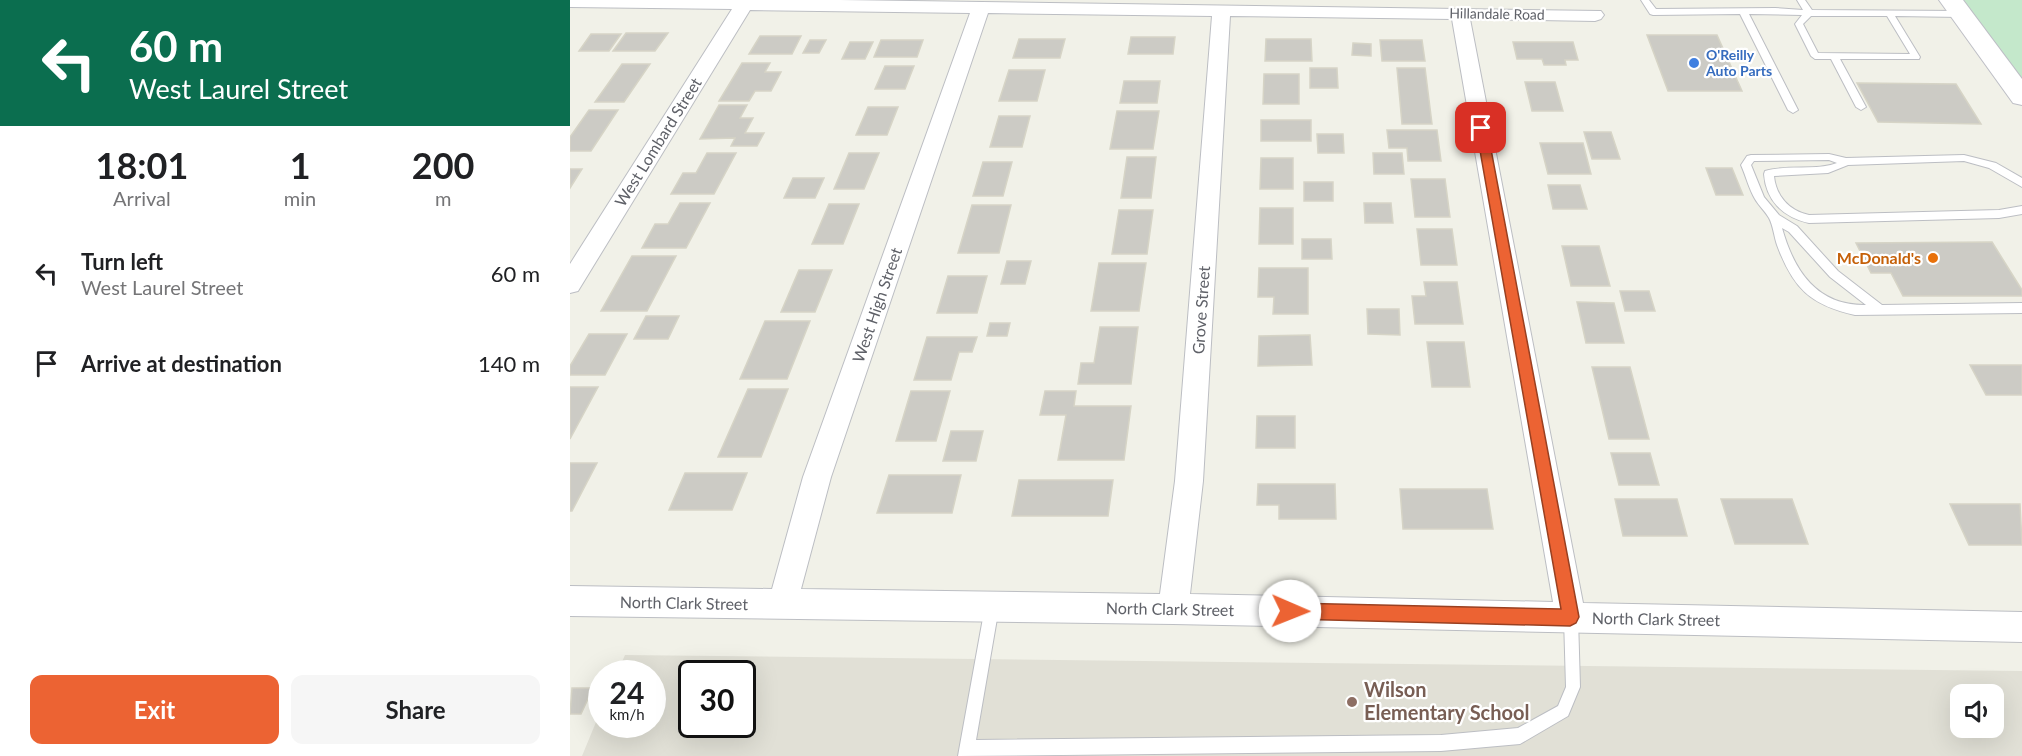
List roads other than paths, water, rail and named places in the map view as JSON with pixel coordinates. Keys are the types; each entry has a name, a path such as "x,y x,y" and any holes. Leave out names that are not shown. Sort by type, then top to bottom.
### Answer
{"main road":[{"path":"1956,7 2022,97"}],"street":[{"name":"Hillandale Road","path":"570,2 746,2 1595,15"},
{"name":"West Lombard Street","path":"570,284 746,2"},
{"name":"West High Street","path":"782,605 817,477 981,7"},
{"name":"Grove Street","path":"1173,609 1189,481 1221,10"},
{"path":"1460,14 1570,617"},
{"name":"North Clark Street","path":"570,601 1173,609 2022,627"}],"lane":[{"path":"1645,0 1653,12 1889,13 1956,7"},
{"path":"1769,0 1775,11"},
{"path":"1801,0 1809,13"},
{"path":"1743,11 1793,110"},
{"path":"1809,13 1799,24 1815,56 1916,57 1889,13"},
{"path":"1834,56 1861,106"},
{"path":"1880,310 1834,274 1793,228 1775,218 1760,199 1751,181 1746,165 1751,158 1829,157 1846,162 1964,158 1992,165 2022,183"},
{"path":"1846,162 1837,169 1781,170 1769,174 1769,183 1775,197 1787,211 1809,219 1999,214 2022,210"},
{"path":"1775,218 1778,235 1792,267 1807,287 1831,305 1855,310 2022,308"},
{"path":"992,607 967,752 1441,743 1520,736 1563,711 1573,687 1570,617"}],"place":[{"name":"O'Reilly Auto Parts","path":"1694,63"},
{"name":"McDonald's","path":"1933,258"},
{"name":"Wilson Elementary School","path":"1352,702"}]}
